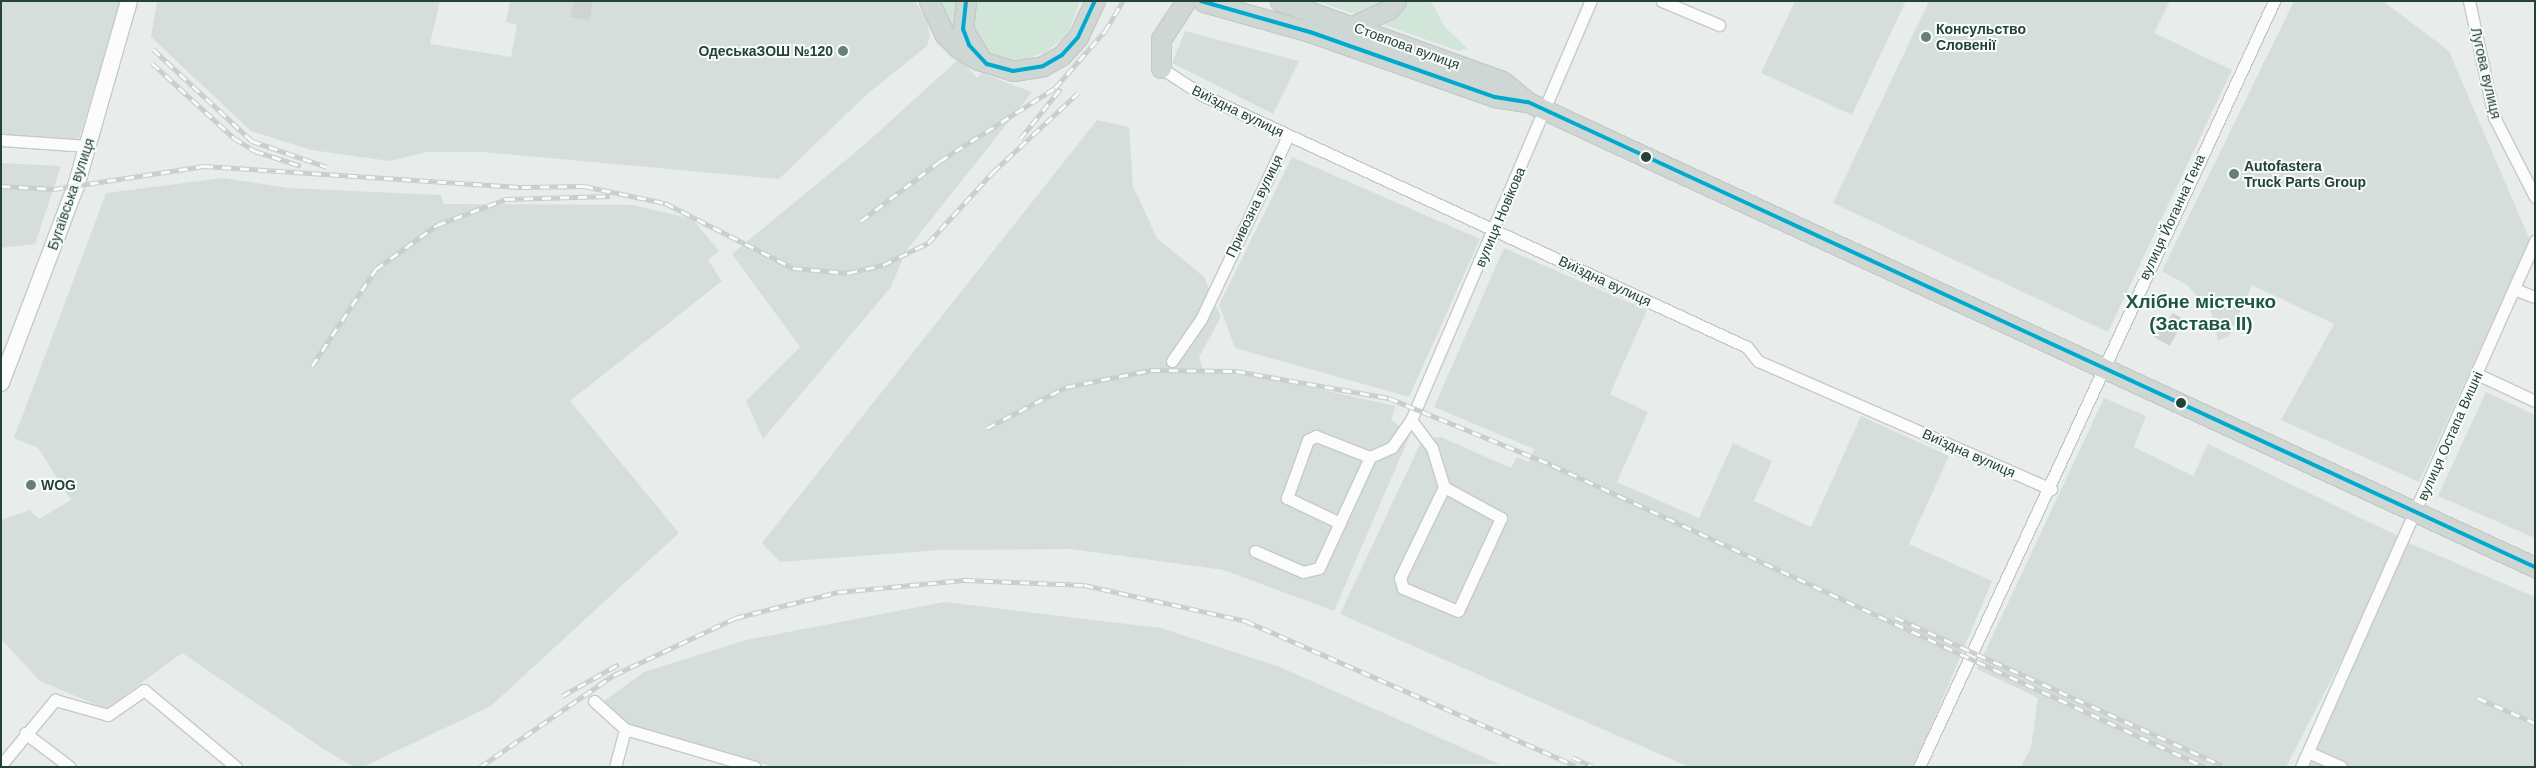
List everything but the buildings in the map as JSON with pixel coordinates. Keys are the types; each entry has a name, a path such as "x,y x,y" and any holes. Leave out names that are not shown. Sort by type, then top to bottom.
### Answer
{"main road":[{"name":"Бугаївська вулиця","path":"1,383 88,146 129,1"},
{"path":"929,1 950,40 987,64 1022,71 1053,61 1078,37 1095,1"},
{"path":"966,1 965,36 987,64"},
{"name":"Стовпова вулиця","path":"1280,1 1502,81 1528,102 2101,368 2535,566"},
{"path":"1353,26 1388,10 1396,1"},
{"path":"1161,68 1161,39 1195,2"},
{"name":"Стовпова вулиця","path":"1195,2 1319,34 1495,97 1528,102"}],"street":[{"name":"вулиця Новікова","path":"1370,457 1392,447 1411,420 1495,230 1591,1"},
{"path":"1662,1 1719,25"},
{"name":"вулиця Йоганна Гена","path":"1919,767 1973,657 2051,489 2101,368 2274,1"},
{"name":"Лугова вулиця","path":"2470,1 2494,117 2535,197"},
{"name":"Виїздна вулиця","path":"1161,68 1204,96 1288,136 1747,347 1758,361 2051,489"},
{"name":"Привозна вулиця","path":"1172,361 1202,320 1220,277 1288,136"},
{"path":"1,140 88,146"},
{"name":"вулиця Остапа Вишні","path":"2301,767 2535,241"},
{"path":"2514,289 2535,297"},
{"path":"2477,374 2535,401"},
{"path":"1411,420 1440,467 1444,487 1400,578 1403,588 1458,611 1502,523 1497,512 1444,487"},
{"path":"1255,551 1311,572 1319,568 1340,523 1370,457 1316,436 1308,440 1286,498 1340,523"},
{"path":"1,765 25,733 58,699 108,715 137,692 147,691 236,767"},
{"path":"594,701 625,729 755,767"},
{"path":"615,767 625,729"},
{"path":"25,733 70,767"},
{"path":"2308,752 2341,767"}],"shaded area":[{"path":"1,1 121,1 78,142 1,137"},
{"path":"157,1 440,1 430,44 511,57 517,25 506,22 510,1 915,1 927,21 930,36 927,46 866,95 779,179 483,152 427,152 389,161 311,150 251,131 151,37"},
{"path":"1795,1 1906,1 1852,115 1761,73"},
{"path":"1929,1 2170,1 2154,33 2232,70 2108,332 1833,203"},
{"path":"2294,1 2383,1 2449,51 2530,240 2419,482 2281,420 2334,324 2252,285 2229,336 2218,341 2211,312 2187,285 2162,271"},
{"path":"1185,31 1299,61 1273,114 1172,63"},
{"path":"960,58 977,78 981,73 1032,92 906,251 891,287 763,439 746,401 800,347 732,254 864,145"},
{"path":"1097,120 1129,127 1133,186 1157,238 1204,277 1221,317 1199,357 1204,372 1258,376 1396,406 1391,419 1410,435 1334,611 1224,570 1071,549 940,550 780,562 762,543"},
{"path":"1292,157 1480,239 1409,397 1235,348 1219,305"},
{"path":"1,163 61,166 35,244 1,248"},
{"path":"223,178 289,188 441,195 444,204 633,205 692,219 719,251 708,260 722,281 570,401 679,533 491,706 363,767 354,767 325,750 182,653 106,709 40,681 1,639 1,520 30,510 39,519 71,500 38,448 14,438 106,193"},
{"path":"1504,248 1647,310 1610,394 1648,412 1617,482 1699,518 1733,443 1772,461 1754,501 1811,527 1861,416 1949,456 1909,544 1992,581 1914,767 1689,767 1340,614 1423,438 1441,437 1511,468 1517,457 1529,462 1534,449 1434,407"},
{"path":"2486,392 2535,415 2535,538 2438,496"},
{"path":"2104,398 2146,416 2134,447 2193,476 2208,444 2404,539 2286,767 2021,767 2031,747 2038,698 1977,669"},
{"path":"2407,542 2535,597 2535,767 2306,767"},
{"path":"944,602 1161,628 1280,667 1499,764 773,767 629,726 601,703 644,672 746,640"}],"green space":[{"path":"936,1 957,1 953,32"},
{"path":"972,1 1080,1 1067,36 1044,53 1017,62 992,56 973,43"},
{"path":"1317,1 1386,1 1360,16"},
{"path":"1402,1 1431,1 1445,27 1468,49 1459,51 1382,24"}],"railway":[{"path":"861,221 940,161 1055,88 1105,31 1123,1"},
{"path":"153,49 252,141 327,167"},
{"path":"152,63 234,138 255,151 301,166"},
{"path":"1020,139 1061,88"},
{"path":"1,186 54,189 204,166 522,187 584,186 665,203 793,268 848,273 883,265 928,243 993,172 1078,93"},
{"path":"312,366 376,269 437,225 506,199 610,196"},
{"path":"987,428 1066,387 1151,370 1236,371 1389,398 1552,465 2205,767"},
{"path":"480,767 614,675 735,618 838,592 966,580 1084,585 1246,621 1579,767"},
{"path":"1895,617 2225,767"},
{"path":"562,696 619,664"},
{"path":"2478,698 2535,723"},
{"path":"1572,757 1593,767"}],"transit line":[{"path":"966,1 963,29 969,45 987,64 1013,71 1043,66 1062,55 1078,37 1095,1"},
{"path":"1201,1 1310,32 1495,97 1528,102 2535,567"}],"place":[{"name":"Консульство Словенії","path":"1926,37"},
{"name":"ОдеськаЗОШ №120","path":"843,51"},
{"name":"Autofastera Truck Parts Group","path":"2234,174"},
{"name":"WOG","path":"31,485"}],"district":[{"name":"Хлібне містечко (Застава ІІ)","path":"2201,313"}]}
